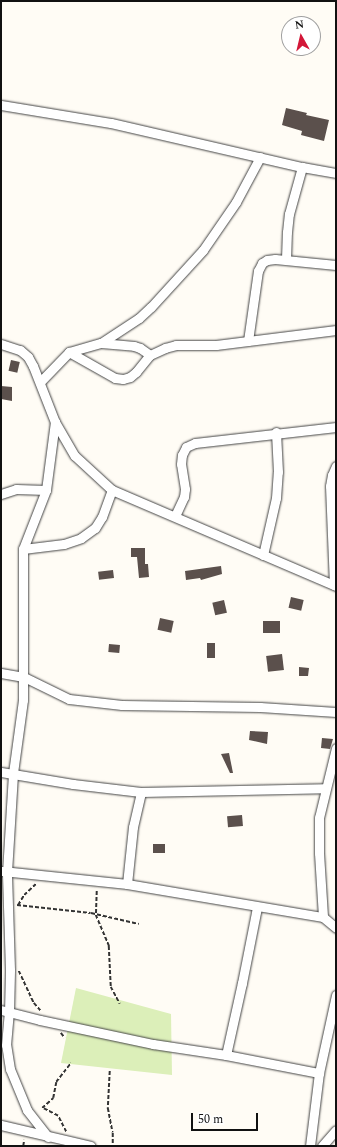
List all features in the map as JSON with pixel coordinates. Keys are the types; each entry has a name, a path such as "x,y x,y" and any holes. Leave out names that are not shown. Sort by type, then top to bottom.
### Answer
{"street":[{"path":"1,105 111,123 302,167 336,172"},
{"path":"40,382 69,352 101,343 139,318 192,264 236,202 260,157"},
{"path":"286,259 289,214 302,167"},
{"path":"248,341 258,270 262,263 267,260 286,259 336,265"},
{"path":"69,352 115,378 123,379 130,377 136,372 150,355 164,348 176,345 216,345 336,330"},
{"path":"101,343 134,346 150,355"},
{"path":"1,344 10,345 20,350 33,366 55,422 75,456 112,490 335,585 330,486 332,475 336,466"},
{"path":"48,1137 27,1110 10,1069 6,1045 5,1011 10,970 4,850 13,773 22,718 24,677 22,602 23,549 46,490 55,422"},
{"path":"175,516 184,498 185,482 182,455 186,447 194,442 276,432 336,427"},
{"path":"263,555 276,498 278,472 276,432"},
{"path":"1,494 16,490 46,490"},
{"path":"23,549 64,544 81,538 95,528 102,517 112,490"},
{"path":"1,673 24,677 56,694 76,700 122,705 260,707 336,712"},
{"path":"323,917 319,818 325,788 336,748"},
{"path":"1,772 73,784 141,792 325,788"},
{"path":"127,884 133,828 141,792"},
{"path":"4,871 127,884 256,907 323,917 336,928"},
{"path":"226,1055 256,907"},
{"path":"310,1146 319,1073 336,995"},
{"path":"5,1011 153,1044 226,1055 319,1073"},
{"path":"1,1125 91,1146"},
{"path":"322,1146 336,1130"}],"path":[{"path":"45,876 24,895 16,906 96,915 139,924"},
{"path":"97,881 96,915 109,946 111,987 120,1004"},
{"path":"19,969 34,1003 44,1014"},
{"path":"60,1032 65,1038"},
{"path":"71,1063 56,1082 53,1098 42,1108 58,1116 72,1142"},
{"path":"110,1071 108,1108 113,1133 113,1146"}],"green space":[{"path":"76,988 171,1014 172,1075 61,1063"}],"building":[{"path":"286,108 307,113 306,115 329,120 324,141 301,135 302,131 282,125"},
{"path":"11,360 20,362 17,373 9,371"},
{"path":"1,386 12,387 12,401 1,399"},
{"path":"131,548 145,548 145,564 148,564 149,577 139,578 137,557 131,557"},
{"path":"221,566 222,574 201,580 200,578 186,580 185,571"},
{"path":"113,570 114,578 99,580 98,572"},
{"path":"291,597 304,600 301,611 289,608"},
{"path":"224,600 227,613 215,615 212,603"},
{"path":"160,618 174,621 171,633 158,630"},
{"path":"263,621 280,621 280,633 263,633"},
{"path":"207,643 215,643 215,658 207,658"},
{"path":"109,644 120,645 119,653 108,652"},
{"path":"282,654 284,670 268,672 266,656"},
{"path":"299,667 309,668 308,676 299,676"},
{"path":"250,731 268,732 267,744 249,740"},
{"path":"322,738 333,739 330,749 321,748"},
{"path":"229,753 233,773 230,773 221,754"},
{"path":"242,815 243,826 228,827 227,816"},
{"path":"153,844 165,844 165,853 153,853"}]}
